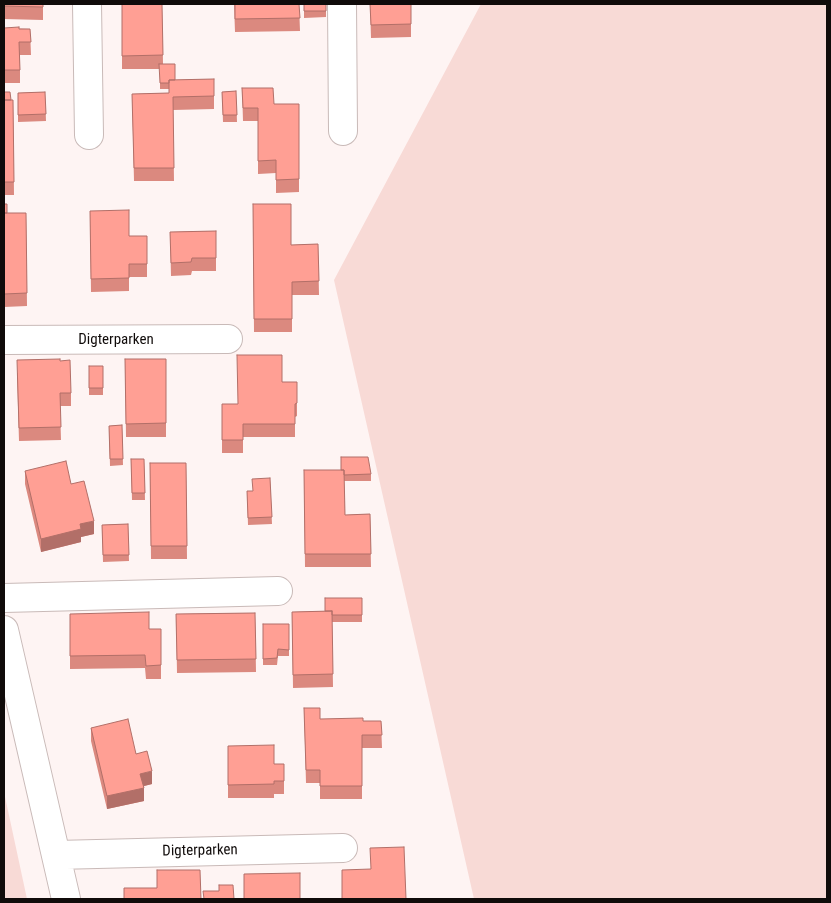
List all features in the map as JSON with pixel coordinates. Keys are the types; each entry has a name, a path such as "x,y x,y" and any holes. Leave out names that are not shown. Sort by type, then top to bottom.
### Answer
{"street":[{"path":"87,4 89,135"},
{"path":"342,4 343,131"},
{"name":"Digterparken","path":"4,340 228,339"},
{"path":"4,598 278,591"},
{"path":"4,630 66,899"},
{"name":"Digterparken","path":"56,855 343,848"}],"shaded area":[{"path":"481,4 827,4 827,899 474,899 334,280"},
{"path":"4,792 27,899 4,899"}],"building":[{"path":"4,4 43,4 43,7 4,6"},
{"path":"122,4 162,4 163,55 122,56"},
{"path":"235,4 299,4 300,18 235,19"},
{"path":"304,4 326,4 326,11 304,11"},
{"path":"370,4 411,4 411,24 371,25"},
{"path":"19,27 19,29 30,29 31,42 19,42 20,70 4,70 4,28"},
{"path":"159,64 175,64 175,80 169,80 169,83 160,83"},
{"path":"214,79 214,96 173,97 174,168 134,168 132,94 169,93 169,80"},
{"path":"242,88 273,88 274,104 299,104 299,179 276,180 276,160 258,161 258,108 243,108"},
{"path":"236,91 237,115 223,115 222,92"},
{"path":"4,92 10,92 11,100 4,100"},
{"path":"45,92 46,114 18,115 18,93"},
{"path":"4,100 13,100 14,182 4,182"},
{"path":"4,204 7,204 7,213 4,213"},
{"path":"253,204 291,204 291,245 318,244 319,281 292,282 292,319 254,319"},
{"path":"129,210 129,236 147,236 147,264 129,264 129,278 91,279 90,211"},
{"path":"4,213 26,213 27,293 4,294"},
{"path":"216,231 216,258 192,258 191,262 171,263 170,232"},
{"path":"237,355 282,355 282,382 297,382 295,424 243,424 243,440 222,440 222,404 238,404"},
{"path":"60,359 60,361 70,360 71,393 60,393 61,427 19,428 17,360"},
{"path":"125,359 166,359 166,423 126,424"},
{"path":"89,366 103,366 103,388 89,388"},
{"path":"122,425 123,459 110,459 109,426"},
{"path":"341,457 368,457 371,474 344,475 344,470 341,470"},
{"path":"131,459 144,459 145,493 132,493"},
{"path":"66,461 71,484 84,481 94,521 80,524 81,529 41,539 25,471"},
{"path":"150,463 186,463 187,546 151,546"},
{"path":"304,470 344,470 345,515 370,514 371,554 305,554"},
{"path":"270,478 272,517 248,518 247,491 253,491 252,479"},
{"path":"128,524 129,555 103,555 102,525"},
{"path":"325,598 362,598 362,615 332,615 332,611 325,611"},
{"path":"332,611 333,674 293,675 292,612"},
{"path":"149,612 149,629 161,629 161,665 146,666 145,655 70,656 70,614"},
{"path":"255,613 256,659 177,660 176,614"},
{"path":"263,624 289,624 289,650 278,649 277,658 263,659"},
{"path":"304,708 320,708 320,719 363,718 363,721 381,721 382,735 362,735 362,786 320,786 320,770 306,770"},
{"path":"128,719 136,754 147,751 152,771 140,774 144,788 107,796 91,728"},
{"path":"274,745 274,764 284,764 284,781 274,781 274,784 228,785 228,746"},
{"path":"404,847 406,899 342,899 342,870 371,869 370,848"},
{"path":"157,870 200,870 201,899 124,899 124,888 157,888"},
{"path":"300,873 300,899 244,899 244,874"},
{"path":"219,885 233,885 234,899 204,899 203,891 219,891"}]}
